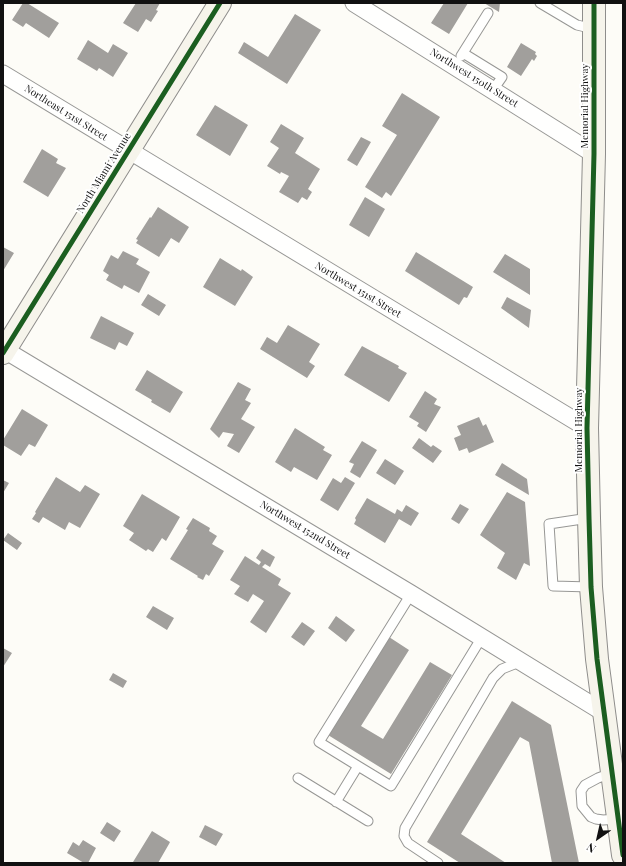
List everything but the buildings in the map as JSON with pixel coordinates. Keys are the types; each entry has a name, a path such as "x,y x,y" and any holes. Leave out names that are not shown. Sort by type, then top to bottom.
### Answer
{"street":[{"name":"North Miami Avenue","path":"3,351 220,3"},
{"name":"Northwest 150th Street","path":"354,3 459,59 493,90 594,154"},
{"name":"Memorial Highway","path":"594,3 594,154 587,428 591,587 603,712 623,856"},
{"name":"Northeast 151st Street","path":"3,74 128,151"},
{"name":"Northwest 151st Street","path":"128,151 587,428"},
{"name":"Northwest 152nd Street","path":"3,351 411,594 603,712"}],"lane":[{"path":"540,3 576,25 594,29"},
{"path":"459,59 488,14"},
{"path":"589,518 549,524 553,586 591,587"},
{"path":"411,594 319,742 391,786 482,637"},
{"path":"438,863 408,842 404,836 405,828 493,678 502,669 522,662"},
{"path":"336,802 358,766"},
{"path":"612,773 585,785 581,791 582,806 591,817 596,819 618,819"},
{"path":"298,778 368,821"}],"cycle path":[{"path":"3,353 220,3"},
{"path":"594,3 594,154 587,428 591,587 597,659 623,855"}]}
